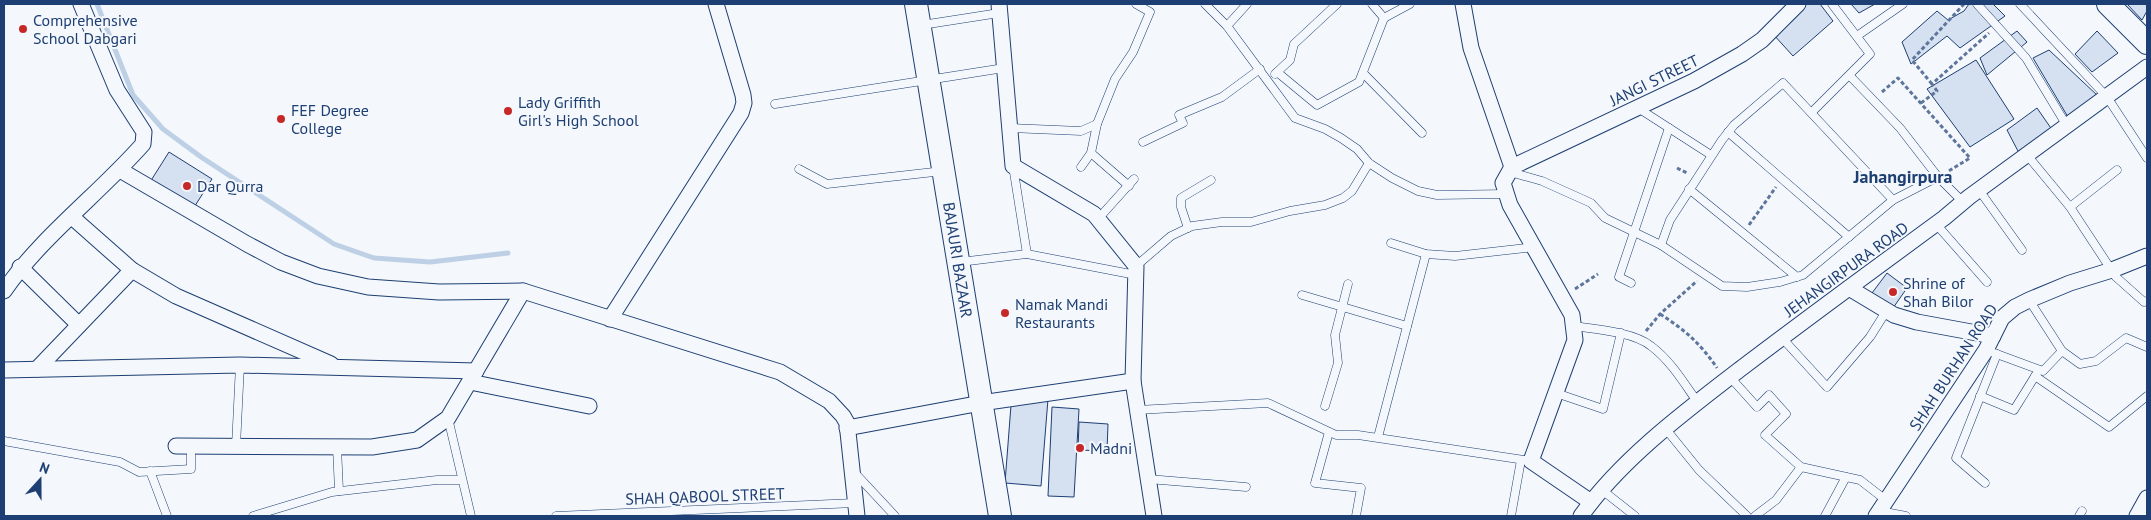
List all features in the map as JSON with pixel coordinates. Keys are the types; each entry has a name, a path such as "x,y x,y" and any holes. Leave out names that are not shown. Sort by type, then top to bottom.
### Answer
{"main road":[{"name":"BAJAURI BAZAAR","path":"916,4 1000,516"},
{"path":"2108,4 2147,43"}],"street":[{"path":"4,291 20,267 120,170 143,144 144,132 117,90 81,4"},
{"path":"610,318 741,113 744,95 716,4"},
{"path":"1463,4 1471,48 1511,170 1503,183 1506,194 1510,205 1572,315 1574,340 1556,393 1526,461 1586,512"},
{"name":"JANGI STREET","path":"1511,170 1694,81 1742,54 1762,40 1798,4"},
{"path":"999,8 1013,166 1094,214 1136,270 1133,381 1154,516"},
{"name":"JEHANGIRPURA ROAD","path":"1586,512 1602,490 1665,428 1979,190 2147,67"},
{"path":"120,170 247,244 282,262 318,276 368,287 439,292 523,291 780,372 829,401 843,416 848,428 856,510"},
{"path":"72,217 132,270 176,296 338,367"},
{"name":"SHAH BURHAN ROAD","path":"1881,510 1991,352 1993,336 2002,318 2015,307 2029,300 2070,283 2112,270 2147,256"},
{"path":"20,267 79,325"},
{"path":"37,369 132,270"},
{"path":"1849,288 1887,310 1917,322 1993,336"},
{"path":"184,446 372,447 417,440 448,418 523,291"},
{"path":"4,370 240,365 338,367 473,377 589,406"},
{"path":"848,428 982,403 1133,381"},
{"path":"2137,516 2147,498"}],"lane":[{"path":"1081,167 1091,153 1097,124 1115,79 1133,52 1150,12 1136,4"},
{"path":"1205,4 1227,26 1295,118 1325,129 1341,138 1357,149 1369,163 1392,178 1418,190 1437,195 1506,194"},
{"path":"1227,26 1247,4"},
{"path":"1268,80 1290,60 1294,44 1336,4"},
{"path":"1372,4 1384,18"},
{"path":"1277,72 1317,105 1359,82 1384,18 1410,4"},
{"path":"1812,112 1870,54 1832,4"},
{"path":"1857,36 1903,4"},
{"path":"1977,4 2026,58 2067,126"},
{"path":"2020,4 2107,96 2147,158"},
{"path":"920,26 999,8"},
{"path":"775,104 1004,68"},
{"path":"1143,142 1183,123 1179,114 1222,98 1260,69"},
{"path":"1363,73 1422,133"},
{"path":"1850,76 1900,128 1938,178 1963,202"},
{"path":"1661,245 1670,220 1711,155 1728,132 1783,83 1893,200"},
{"path":"1638,108 1711,155"},
{"path":"1010,128 1081,131 1097,124"},
{"path":"1631,283 1619,277 1669,128"},
{"path":"1728,132 1849,237"},
{"path":"1091,153 1129,186"},
{"path":"2028,154 2070,207 2116,278 2144,302 2147,301"},
{"path":"958,262 1027,254 1136,270 1171,236 1192,226 1222,222 1251,222 1290,211 1324,205 1343,198 1352,191 1369,163"},
{"path":"1013,166 1027,254"},
{"path":"799,169 827,184 943,171"},
{"path":"1511,170 1568,191 1591,203 1605,218 1661,245 1722,286 1748,287 1780,282 1803,275 1893,200 1938,178"},
{"path":"2070,207 2117,170"},
{"path":"1098,220 1134,179"},
{"path":"1188,228 1181,207 1181,198 1211,180"},
{"path":"1689,189 1797,277"},
{"path":"1979,190 2022,250"},
{"path":"1936,224 1987,282"},
{"path":"1391,243 1426,254 1455,256 1534,247"},
{"path":"1378,438 1426,254"},
{"path":"1325,406 1338,363 1335,335 1348,284"},
{"path":"1302,295 1407,326"},
{"path":"2029,300 2062,351 2080,364 2096,362 2126,338 2147,347"},
{"path":"1782,338 1827,387 1870,337 1887,310"},
{"path":"1573,326 1621,333 1650,344 1670,364 1698,403"},
{"path":"1556,393 1603,409 1621,333"},
{"path":"1980,396 2014,410 2037,373 2043,371 2062,351"},
{"path":"1985,483 1956,458 1980,396 1991,352 2037,373 2108,427 2147,396"},
{"path":"236,446 240,365"},
{"path":"1728,379 1757,406 1769,395 1786,414 1765,435 1801,467 1860,480 1881,510 1906,516"},
{"path":"1137,410 1268,403 1336,435 1358,435 1526,461 1511,516"},
{"path":"448,418 471,516"},
{"path":"1665,428 1699,470 1747,516"},
{"path":"1329,432 1315,483 1361,488 1356,516"},
{"path":"4,441 120,462 139,472 191,469 184,446"},
{"path":"337,446 339,491"},
{"path":"1755,516 1776,500 1801,467"},
{"path":"851,468 895,516"},
{"path":"150,471 167,516"},
{"path":"1825,516 1846,477"},
{"path":"1148,479 1246,487"},
{"path":"253,516 339,491 437,480 462,480"},
{"path":"1602,490 1635,516"},
{"name":"SHAH QABOOL STREET","path":"556,516 856,510"}],"path":[{"path":"1921,103 1937,90 1912,60 1964,4"},
{"path":"1932,84 1997,26"},
{"path":"1873,100 1898,78 1970,158 1938,178"},
{"path":"1744,234 1757,211 1782,179"},
{"path":"1562,296 1598,274"},
{"path":"1639,340 1660,314 1705,274"},
{"path":"1660,314 1685,330 1696,340 1728,379"}],"building":[{"path":"1802,4 1820,4 1833,21 1793,56 1772,33"},
{"path":"1851,4 1875,4 1859,13"},
{"path":"1969,4 1993,4 2005,16 1960,48 1947,36 1911,64 1902,42 1937,11 1948,20 1964,11"},
{"path":"2127,4 2147,4 2147,11 2142,20"},
{"path":"2017,31 2027,42 1987,75 1980,58"},
{"path":"2097,31 2118,53 2092,72 2075,54"},
{"path":"2049,50 2098,96 2068,117 2033,58"},
{"path":"1976,60 2014,119 1970,147 1927,89"},
{"path":"2037,108 2055,134 2019,153 2007,130"},
{"path":"169,152 212,179 193,209 150,182"},
{"path":"1887,273 1907,288 1893,308 1872,293"},
{"path":"1048,399 1041,486 1005,483 1011,405"},
{"path":"1052,407 1079,409 1074,497 1048,496"},
{"path":"1079,422 1108,424 1107,451 1078,450"}],"waterway":[{"path":"97,4 133,95 163,129 201,157 334,244 374,258 430,262 508,253"}],"place":[{"name":"Comprehensive School Dabgari","path":"23,29"},
{"name":"Lady Griffith Girl's High School","path":"508,111"},
{"name":"FEF Degree College","path":"281,119"},
{"name":"Dar Qurra","path":"187,186"},
{"name":"Shrine of Shah Bilor","path":"1893,292"},
{"name":"Namak Mandi Restaurants","path":"1005,313"},
{"name":"Madni","path":"1080,448"}],"district":[{"name":"Jahangirpura","path":"1903,177"}]}
